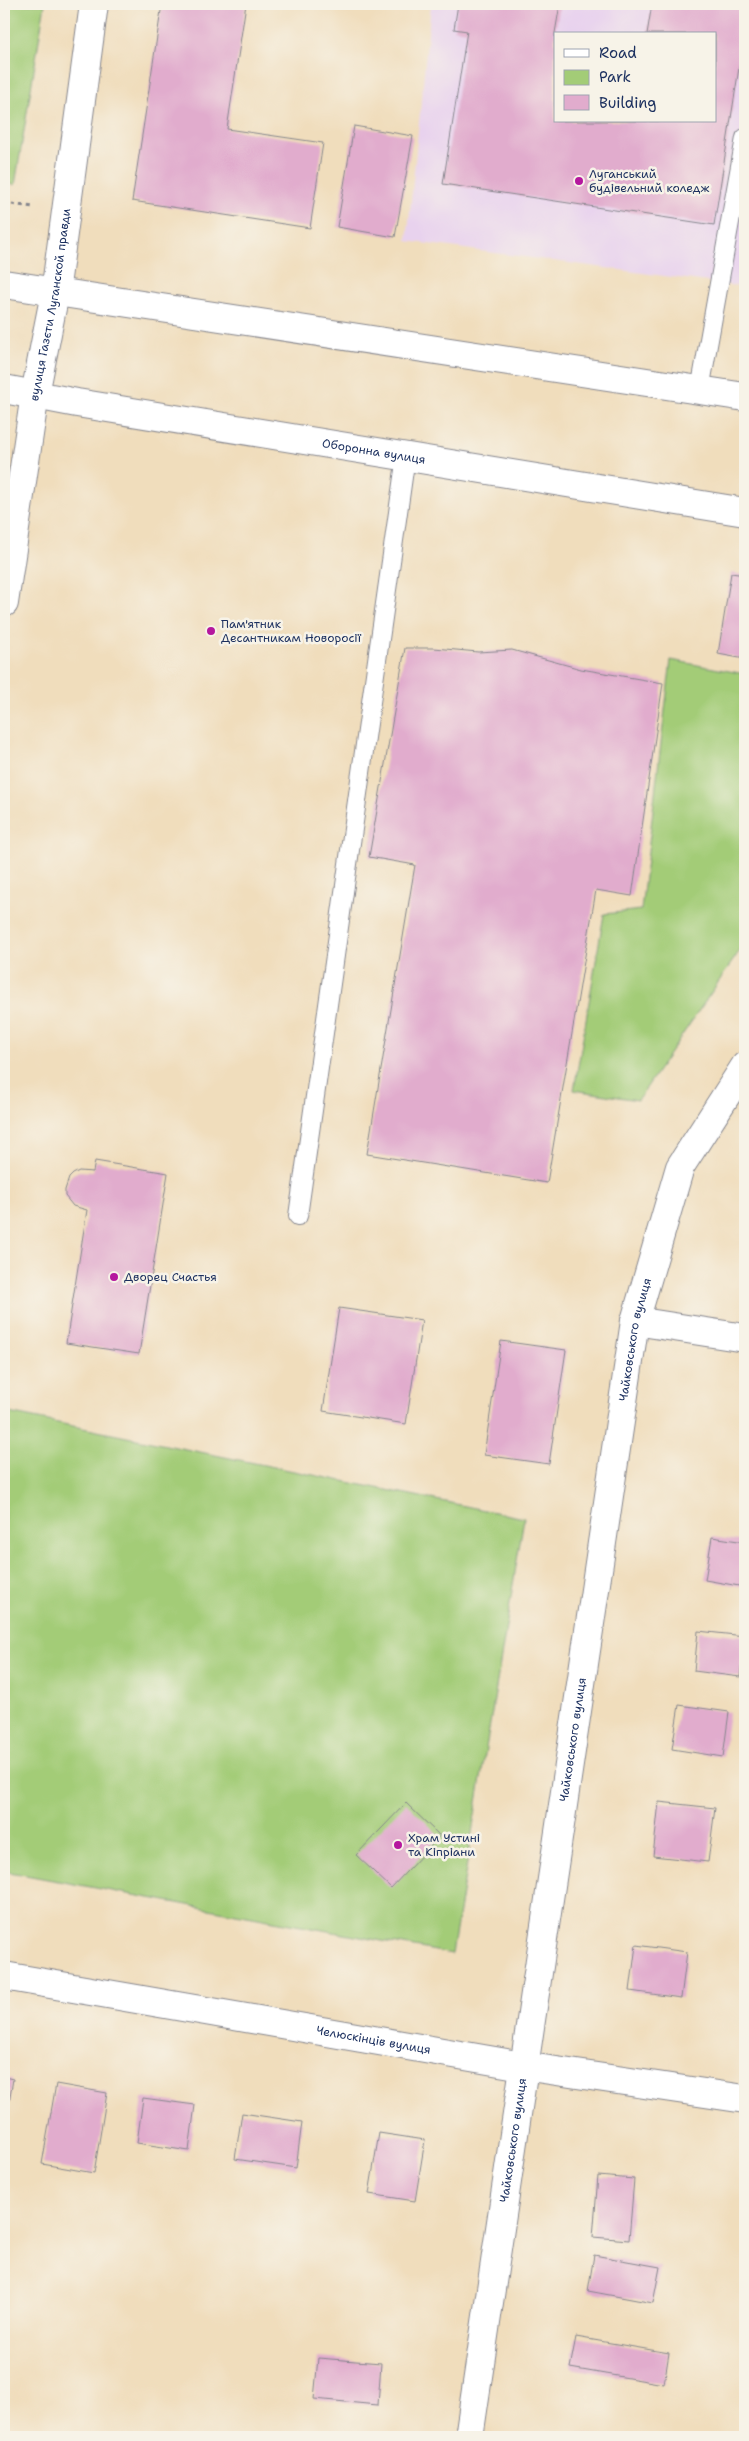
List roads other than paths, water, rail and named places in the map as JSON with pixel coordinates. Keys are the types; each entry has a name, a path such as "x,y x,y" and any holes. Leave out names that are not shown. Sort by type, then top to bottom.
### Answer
{"street":[{"name":"вулиця Газєти Луганской правди","path":"4,603 35,394 55,293 94,4"},
{"path":"4,284 745,397"},
{"name":"Оборонна вулиця","path":"4,389 78,403 745,512"},
{"name":"Чайковського вулиця","path":"469,2437 635,1322 680,1167 745,1066"},
{"path":"635,1322 745,1338"},
{"name":"Челюскінців вулиця","path":"4,1976 523,2066 745,2099"}],"lane":[{"path":"700,390 745,138"},
{"path":"298,1216 406,456"}],"place":[{"name":"Луганський будівельний коледж","path":"579,181"},
{"name":"Пам'ятник Десантникам Новоросії","path":"211,631"},
{"name":"Дворец Счастья","path":"114,1277"},
{"name":"Храм Устині та Кіпріани","path":"398,1845"}]}
